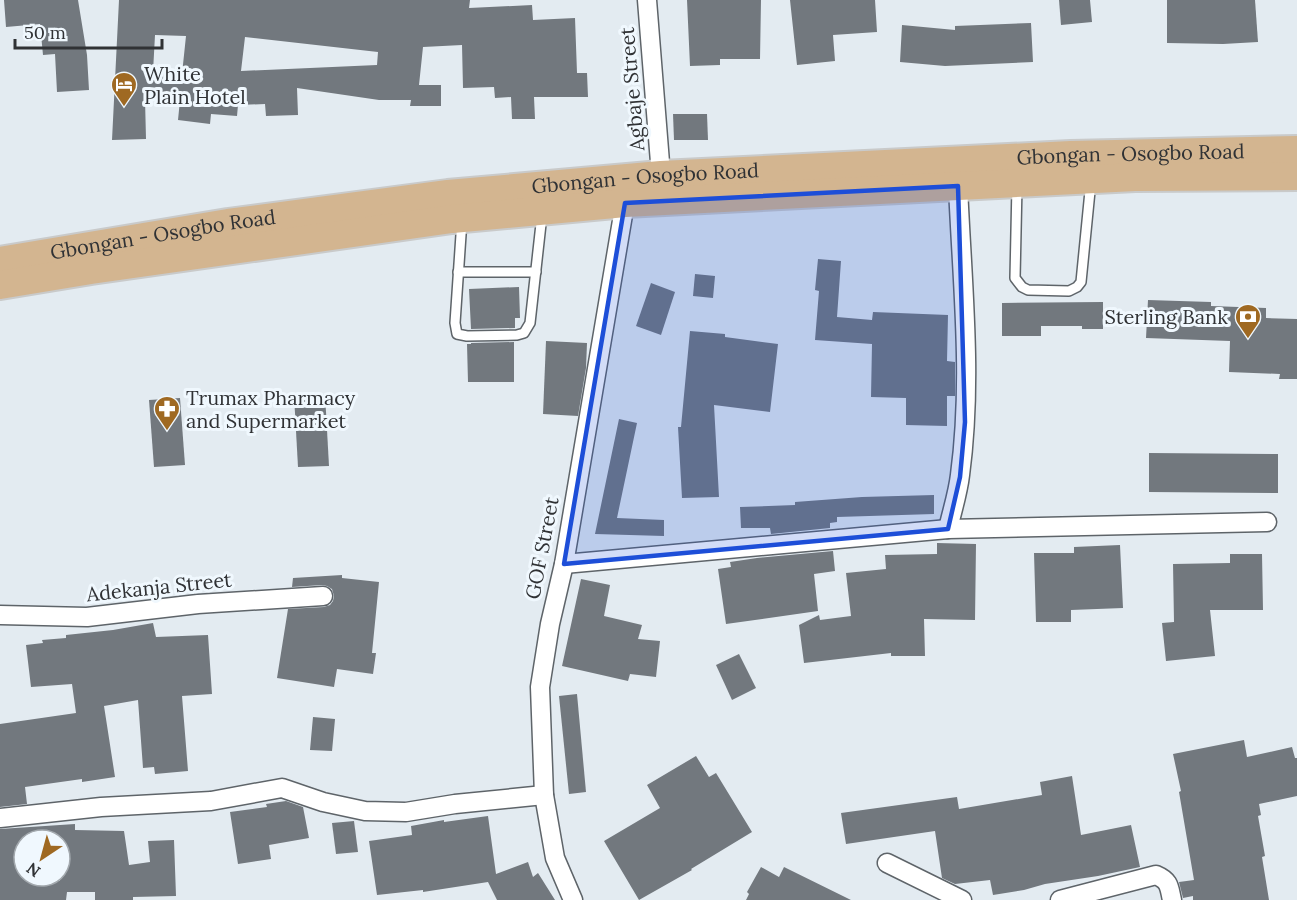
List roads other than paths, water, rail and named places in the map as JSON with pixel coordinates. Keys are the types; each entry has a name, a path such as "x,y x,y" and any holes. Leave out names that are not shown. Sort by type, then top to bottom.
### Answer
{"main road":[{"name":"Gbongan - Osogbo Road","path":"0,261 228,223 425,197 661,175 1059,156 1297,150"},
{"name":"Gbongan - Osogbo Road","path":"0,285 103,268 462,218 625,204 1135,177 1297,176"}],"street":[{"name":"Agbaje Street","path":"647,0 661,175"},
{"path":"948,529 960,477 965,422 966,356 958,186"},
{"name":"GOF Street","path":"573,900 555,858 544,795 540,687 550,624 564,564 625,204"},
{"path":"564,564 948,529 1267,522"},
{"name":"Adekanja Street","path":"0,615 87,617 198,604 323,596"},
{"path":"0,819 101,807 211,801 282,788 323,802 365,811 405,812 455,804 544,795"},
{"path":"887,863 962,900"},
{"path":"1060,900 1156,874 1168,883 1172,900"}],"lane":[{"path":"1017,183 1015,278 1022,287 1028,290 1069,291 1081,282 1091,179"},
{"path":"462,218 455,323 457,334 467,336 517,335 524,333 530,324 542,211"},
{"path":"458,272 536,272"}],"place":[{"name":"White Plain Hotel","path":"124,108"},
{"name":"Sterling Bank","path":"1248,340"},
{"name":"Trumax Pharmacy and Supermarket","path":"167,432"}]}
